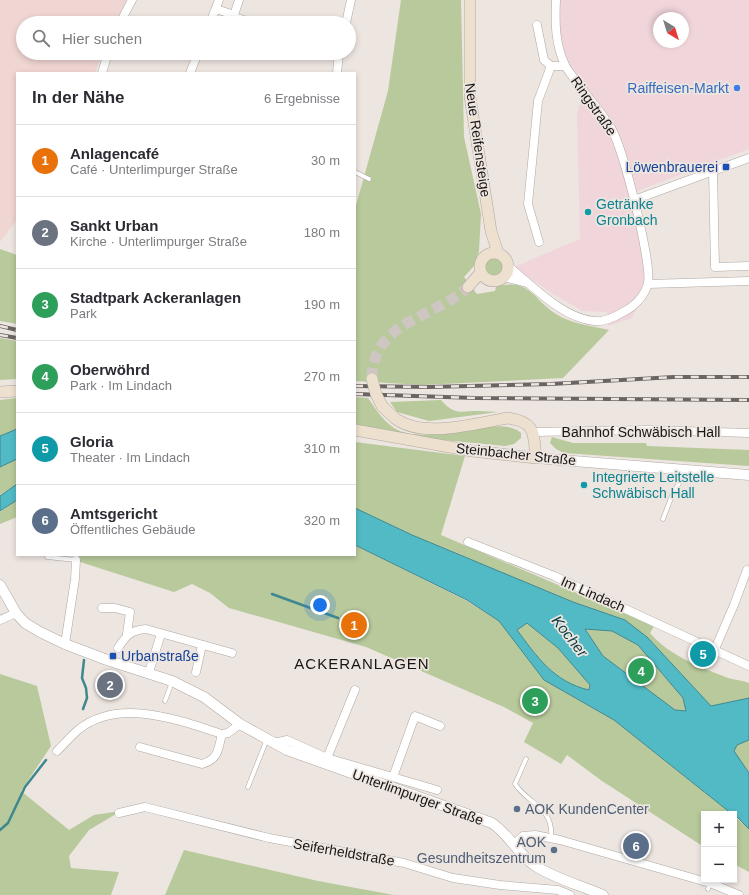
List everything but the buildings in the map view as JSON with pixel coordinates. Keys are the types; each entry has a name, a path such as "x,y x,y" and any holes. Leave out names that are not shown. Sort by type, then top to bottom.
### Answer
{"main road":[{"name":"Neue Reifensteige","path":"470,0 470,96 491,231 493,254"},
{"path":"493,254 506,258 509,267 504,278 497,281 483,275 481,262 493,254"},
{"path":"470,285 483,275"},
{"path":"372,380 376,394 382,406 396,419 410,426 430,429 508,418 521,420 531,427 533,432 536,458"},
{"path":"0,392 16,391"},
{"name":"Steinbacher Straße","path":"356,430 472,451 536,458"}],"street":[{"path":"124,16 132,0"},
{"path":"213,16 219,0"},
{"path":"216,9 234,14 239,0"},
{"path":"348,16 351,0"},
{"name":"Ringstraße","path":"556,0 555,30 565,66 614,134 634,200 648,269 648,284"},
{"path":"537,25 544,60 551,66 565,66"},
{"path":"102,72 106,60"},
{"path":"190,72 195,60"},
{"path":"337,72 339,60"},
{"path":"539,242 528,204 538,101 551,66"},
{"path":"634,200 749,158"},
{"path":"713,170 715,267 749,266"},
{"path":"509,267 553,302 574,315 595,321 613,318 629,310 640,300 648,284 749,281"},
{"path":"504,278 530,284"},
{"name":"Bahnhof Schwäbisch Hall","path":"533,432 649,430 749,433"},
{"name":"Steinbacher Straße","path":"536,458 749,474"},
{"name":"Im Lindach","path":"468,542 554,576 749,666"},
{"path":"65,644 75,579 76,560"},
{"path":"714,651 747,570"},
{"name":"Unterlimpurger Straße","path":"0,585 16,613 26,623 40,632 65,644 107,660 149,672 172,681 204,697 240,724 287,750 492,823 501,829 533,864 543,870 603,895"},
{"path":"102,608 115,608 130,612 127,634 118,648"},
{"path":"0,620 16,613"},
{"path":"127,634 135,630 146,629 232,653"},
{"path":"149,672 161,634"},
{"path":"196,672 202,645"},
{"path":"327,758 355,690"},
{"path":"57,751 79,729 102,717 120,712 161,713 171,718 222,734 228,733 240,724"},
{"name":"Unterlimpurger Straße","path":"393,777 415,716 440,726"},
{"path":"140,747 202,764 212,761 217,754 222,734"},
{"name":"Unterlimpurger Straße","path":"271,741 287,740 327,758 437,790"},
{"name":"Seiferheldstraße","path":"119,813 145,807 269,838 404,862 453,878 500,885 558,890 570,895"},
{"path":"514,844 523,836 535,835 551,838 739,895"}],"lane":[{"path":"234,14 240,16"},
{"path":"356,172 369,179"},
{"path":"663,519 673,493 687,470"},
{"path":"47,557 76,560"},
{"path":"165,701 172,681"},
{"path":"248,786 271,741"},
{"path":"526,759 515,784 520,791 532,799 550,819 552,829 551,838"}],"shaded area":[{"path":"0,0 127,0 119,16 16,16 16,60 100,60 95,72 16,72 16,221 0,242"},
{"path":"553,0 749,0 749,149 637,191 652,278 632,318 608,326 607,312 583,311 553,294 514,267 580,239 577,115 584,86 567,64"}],"green space":[{"path":"401,0 461,0 464,137 481,214 479,251 474,266 464,277 477,294 495,291 496,287 516,285 529,291 548,308 562,317 582,324 609,330 563,378 422,385 356,381 356,205 388,91"},
{"path":"0,249 16,255 16,324 0,321"},
{"path":"495,257 502,260 505,267 502,274 495,277 488,274 485,267 488,260"},
{"path":"0,338 16,341 16,379 0,380"},
{"path":"356,397 368,398 386,422 394,428 409,433 425,435 496,426 510,428 521,433 521,438 514,444 505,446 412,437 356,424"},
{"path":"16,398 16,429 0,436 0,400"},
{"path":"441,400 454,411 458,412 498,412 429,421 397,412 390,402"},
{"path":"552,437 573,443 646,443 647,446 749,450 749,466 564,453 556,449 550,443"},
{"path":"356,442 465,456 441,535 654,626 650,633 657,641 686,660 728,678 749,683 749,698 711,706 647,637 625,620 573,602 412,535 356,508"},
{"path":"16,459 16,485 0,495 0,467"},
{"path":"16,501 16,517 0,524 0,512"},
{"path":"356,546 467,601 499,621 544,680 614,720 728,811 701,811 701,845 602,781 567,755 561,764 524,742 533,723 504,707 366,647 229,608 210,593 192,584 174,592 77,561 79,556 356,556"},
{"path":"527,623 558,648 590,685 589,690 576,686 565,680 547,667 517,630"},
{"path":"585,628 612,631 638,645 683,698 686,711 675,710 603,656"},
{"path":"0,674 37,686 51,746 21,791 69,830 94,815 121,811 89,830 69,856 71,868 119,872 111,895 0,895"},
{"path":"749,740 749,773 733,751 737,745"},
{"path":"737,819 749,829 749,872 737,866"},
{"path":"184,850 318,881 394,895 165,895"}],"water":[{"path":"16,429 16,459 0,467 0,436"},
{"path":"16,485 16,501 0,511 0,496"},
{"name":"Kocher","path":"356,508 412,535 573,602 625,620 647,637 711,706 749,698 749,740 737,745 734,751 749,773 749,829 737,817 737,811 728,811 614,720 544,680 499,621 467,600 356,545","holes":["527,623 558,648 590,685 589,690 577,686 556,675 539,659 517,630","585,629 612,631 638,645 683,698 686,711 675,710 603,656"]}],"waterway":[{"path":"272,594 338,618"},
{"path":"83,709 87,698 86,688 82,678 84,660"},
{"path":"0,830 8,823 25,787 46,760"}],"tunnel":[{"path":"372,379 375,360 382,345 393,333 407,323 454,298 468,287"}],"railway":[{"path":"0,326 16,330"},
{"path":"0,335 16,338"},
{"path":"356,386 429,387 551,384 674,377 749,377"},
{"path":"356,394 475,398 749,400"}],"place":[{"name":"Raiffeisen-Markt","path":"737,88"},
{"name":"Löwenbrauerei","path":"726,167"},
{"name":"Getränke Gronbach","path":"588,212"},
{"name":"Integrierte Leitstelle Schwäbisch Hall","path":"584,485"},
{"name":"Anlagencafé","path":"354,625"},
{"name":"Gloria","path":"703,654"},
{"name":"Urbanstraße","path":"113,656"},
{"name":"Oberwöhrd","path":"641,671"},
{"name":"Sankt Urban","path":"110,685"},
{"name":"Stadtpark Ackeranlagen","path":"535,701"},
{"name":"AOK KundenCenter","path":"517,809"},
{"name":"Amtsgericht","path":"636,846"},
{"name":"AOK Gesundheitszentrum","path":"554,850"}],"district":[{"name":"ACKERANLAGEN","path":"362,663"}]}
